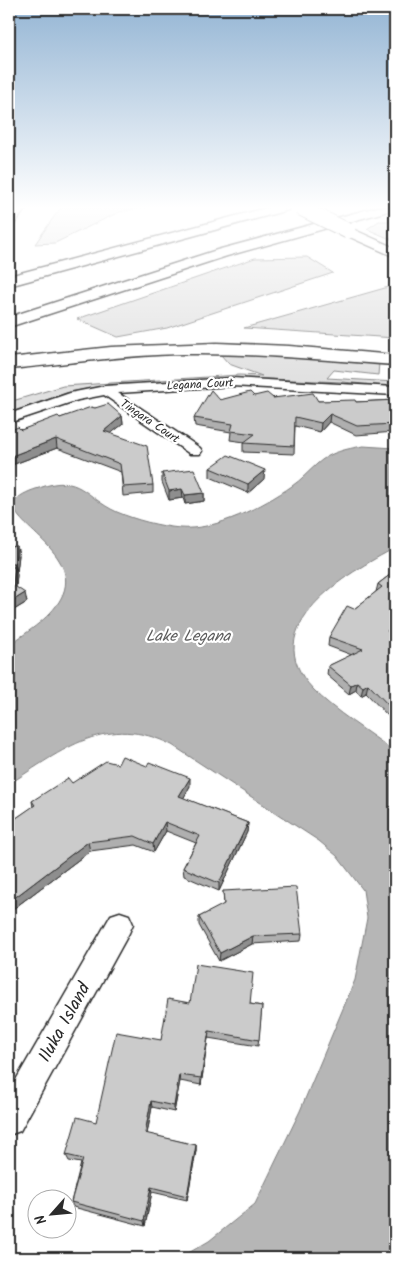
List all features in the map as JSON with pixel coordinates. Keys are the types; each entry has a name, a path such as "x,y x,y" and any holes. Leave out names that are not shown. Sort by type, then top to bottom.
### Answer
{"main road":[{"path":"9,281 63,266"},
{"path":"9,322 181,266"},
{"path":"9,364 112,352 201,349 294,351 395,360"}],"street":[{"name":"Legana Court","path":"9,419 75,396 105,390 232,382 395,391"},
{"name":"Tingara Court","path":"105,390 195,450"},
{"name":"Iluka Island","path":"9,1120 120,924"}],"shaded area":[{"path":"231,266 322,266 333,273 167,328 118,337 77,319"},
{"path":"392,286 395,288 395,338 244,328"},
{"path":"220,354 284,355 379,363 378,375 334,370 327,378 395,382 395,387 343,382 246,378 108,385 66,393 9,413 9,402 63,386 239,375 262,376 229,364"}],"water":[{"name":"Lake Legana","path":"363,446 395,448 395,548 332,587 314,605 300,624 294,644 298,666 313,689 342,714 395,752 395,1258 180,1258 209,1241 255,1204 300,1111 355,980 367,918 363,890 337,856 319,841 172,745 149,736 127,732 106,734 86,739 48,759 9,784 9,645 39,623 59,602 63,594 65,578 61,564 52,550 19,517 14,508 16,500 27,492 53,484 64,483 81,489 117,512 140,520 180,528 209,526 239,516 280,494 327,457 344,450"}],"building":[{"path":"211,390 220,400 250,392 254,396 267,393 273,398 313,393 318,401 395,400 395,424 357,426 330,414 321,423 295,417 294,446 243,443 255,434 231,431 233,424 194,418"},
{"path":"108,404 122,416 104,431 147,446 153,485 123,487 120,464 56,439 9,457 9,431 18,427 21,430 58,416 60,418 91,407 95,408"},
{"path":"228,455 265,470 248,484 210,468"},
{"path":"194,469 204,493 185,495 182,489 169,491 162,473"},
{"path":"17,546 15,563 9,563 9,547"},
{"path":"15,566 13,585 25,593 9,603 9,570"},
{"path":"395,571 395,624 387,631 395,634 395,708 393,710 368,684 363,687 357,682 351,685 328,666 363,649 329,637 347,606 354,609 382,587 378,584"},
{"path":"122,756 147,766 149,762 190,778 179,796 248,823 219,883 183,868 200,836 165,822 153,844 135,836 88,842 9,902 9,823 35,805 32,801 68,778 72,783 106,761 118,764"},
{"path":"296,887 302,934 253,936 220,953 199,917 224,904 223,891"},
{"path":"196,964 253,973 250,1004 262,1006 259,1040 209,1031 201,1078 179,1075 174,1106 151,1101 145,1133 196,1145 187,1196 151,1187 144,1221 78,1204 78,1190 74,1190 83,1159 66,1155 77,1117 96,1122 116,1032 161,1040 168,999 190,1003"}]}
